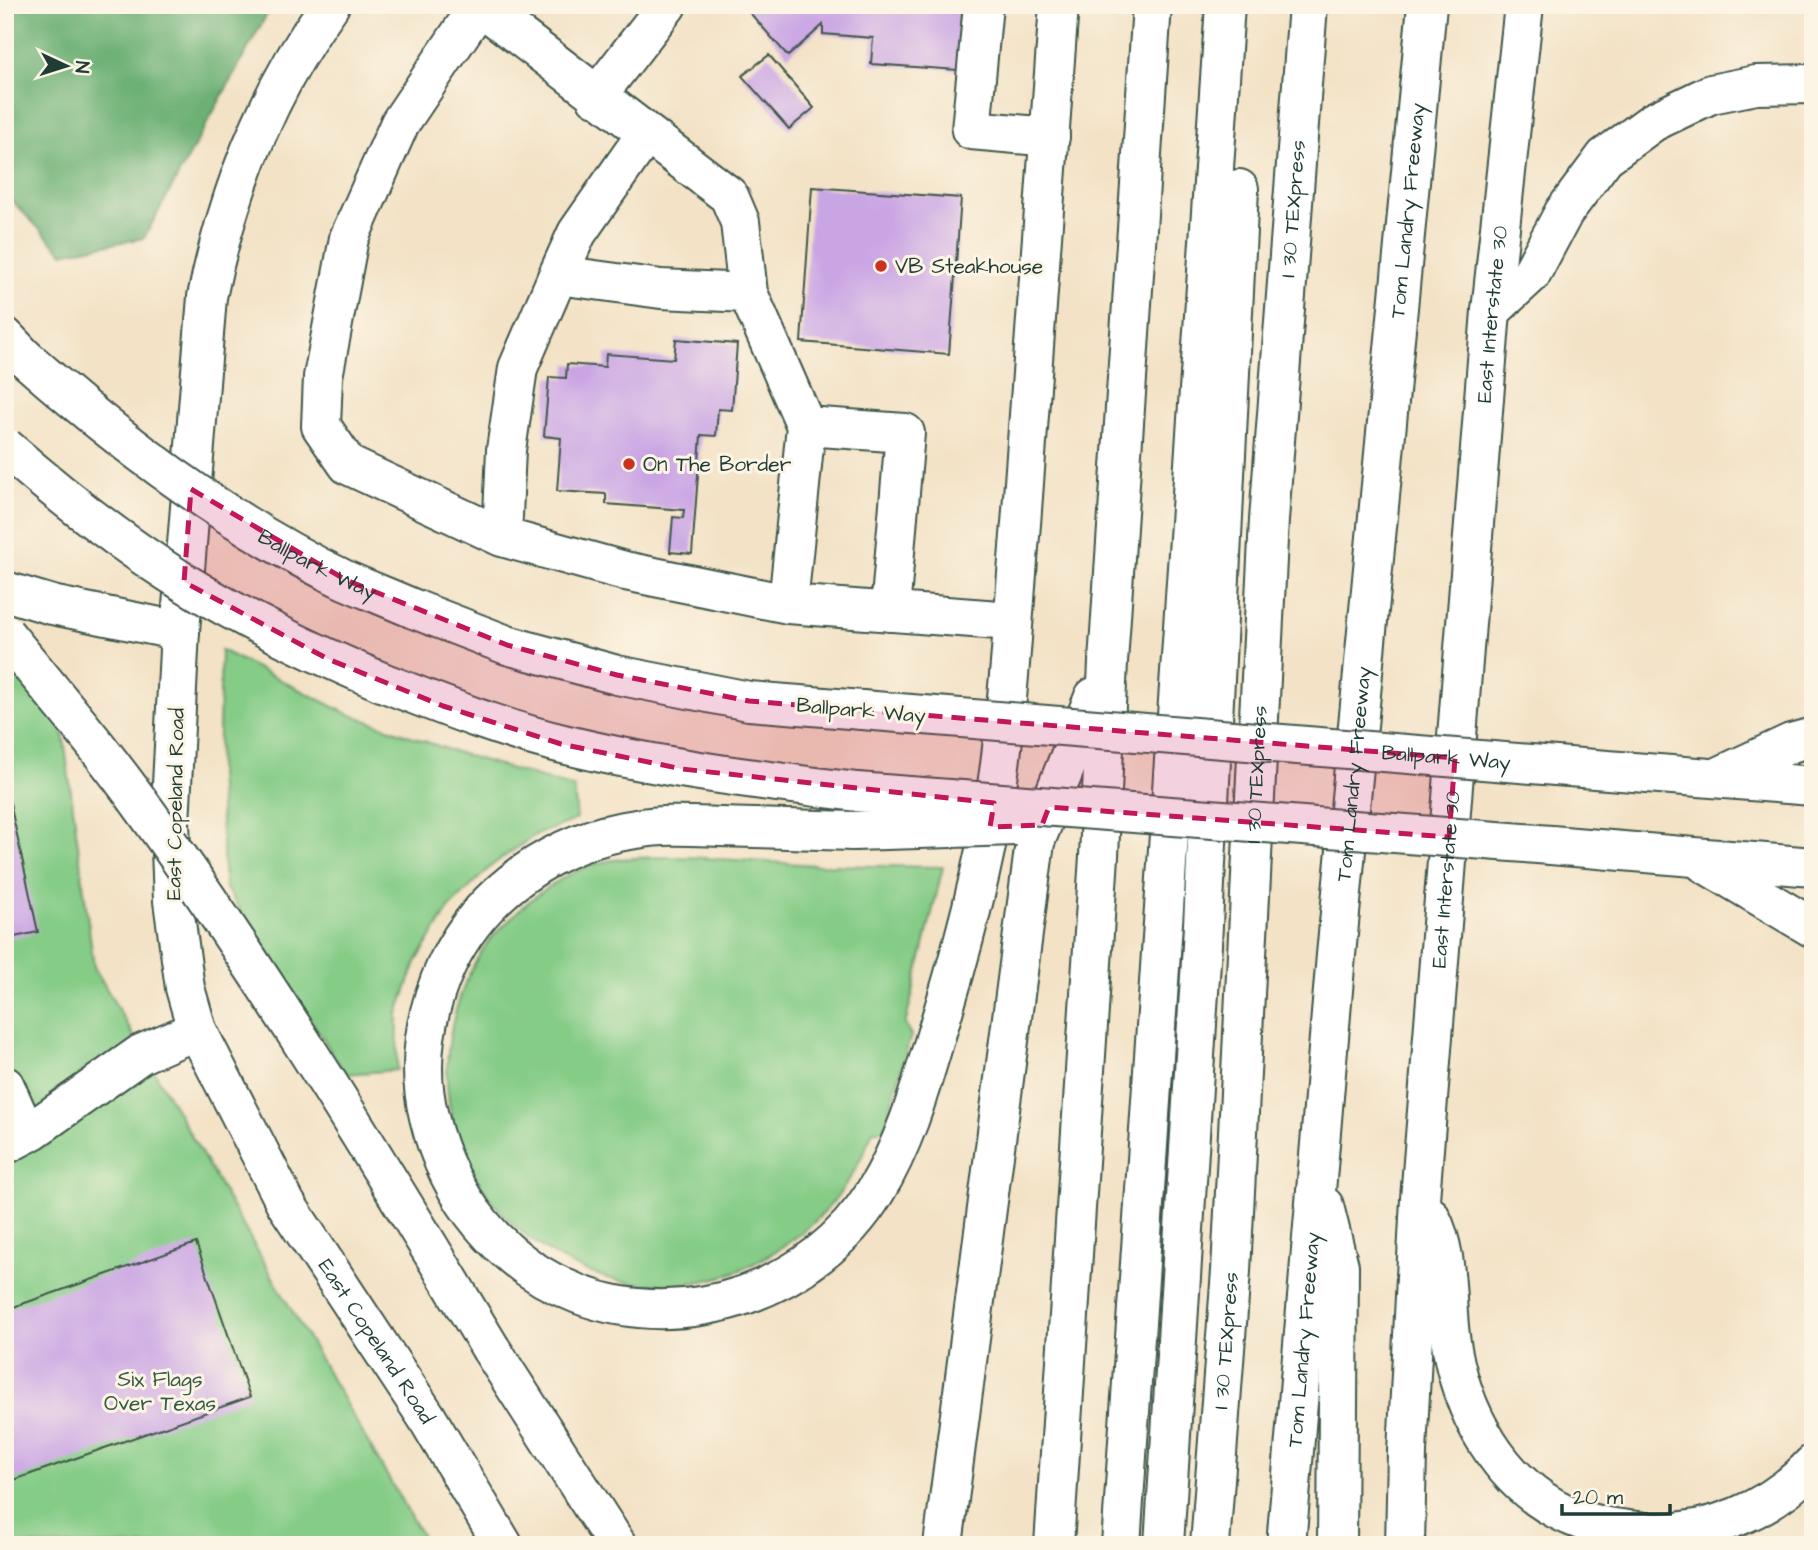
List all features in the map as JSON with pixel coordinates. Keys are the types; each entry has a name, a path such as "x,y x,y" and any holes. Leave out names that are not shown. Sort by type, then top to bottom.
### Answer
{"main road":[{"name":"East Copeland Road","path":"330,5 296,57 245,163 228,207 208,297 180,631 170,823 173,901 185,988 197,1030 286,1204 426,1416 503,1545"},
{"path":"788,604 806,426 748,293 740,222 729,197 479,5 400,123 349,238 323,377 321,426 348,465 502,537 625,570 788,604 1012,621"},
{"path":"596,97 667,5"},
{"path":"983,5 971,130 1050,137"},
{"path":"1059,5 1008,694 994,803 986,843 954,972 909,1124 876,1191 856,1219 814,1258 772,1284 748,1295 696,1307 639,1308 586,1297 534,1273 491,1236 457,1192 441,1158 426,1107 423,1074 424,1042 430,1009 441,977 455,947 493,898 540,863 573,847 623,831 672,826 853,831 1221,820"},
{"path":"1052,1545 1060,1467 1099,856 1108,663 1152,5"},
{"path":"1121,1545 1225,5"},
{"path":"1164,1545 1202,945 1230,358 1251,5"},
{"name":"I 30 TEXpress","path":"1210,1545 1231,1271 1269,520 1308,5"},
{"name":"Tom Landry Freeway","path":"1286,1545 1316,1176 1427,5"},
{"name":"East Interstate 30","path":"1405,1545 1420,1199 1491,311 1524,5"},
{"path":"1491,311 1531,274 1564,212 1605,157 1653,122 1711,94 1756,85 1813,84"},
{"path":"502,537 506,450 517,368 576,233 646,134"},
{"path":"558,275 661,289 748,293"},
{"name":"Ballpark Way","path":"15,348 99,422 204,498 303,558 346,580 507,645 617,675 749,701 1813,786"},
{"path":"806,426 905,433 890,612"},
{"path":"5,447 100,526 184,583 281,636 382,682 477,718 561,744 682,769 857,792 1813,867"},
{"path":"5,591 52,605 180,631"},
{"path":"5,634 110,762 240,947 386,1174 491,1349 617,1545"},
{"path":"943,1545 1035,842 1108,663"},
{"path":"1718,778 1791,743 1813,737"},
{"path":"1696,859 1813,928"},
{"path":"5,1086 16,1139 141,1054 197,1030"},
{"path":"1316,1176 1339,1266 1337,1545"},
{"path":"1420,1199 1438,1232 1450,1337 1462,1392 1483,1438 1513,1476 1544,1503 1574,1518 1609,1528 1652,1532 1695,1529 1737,1517 1775,1498 1813,1464"}],"highlighted area":[{"path":"191,489 346,580 507,645 617,675 749,701 1455,758 1449,837 1049,807 1042,825 990,827 994,803 682,769 561,744 443,706 328,659 184,582"}],"green space":[{"path":"5,5 272,5 144,238 63,253 5,194"},
{"path":"221,650 346,713 452,751 574,788 577,819 535,835 491,866 450,907 416,962 398,1013 397,1070 346,1074 225,887 218,772"},
{"name":"Six Flags Over Texas","path":"5,666 58,693 94,967 427,1545 5,1545"},
{"path":"688,857 817,865 943,867 905,1025 911,1035 884,1130 873,1130 840,1193 810,1226 792,1240 738,1271 704,1281 657,1285 622,1281 589,1272 558,1257 529,1238 503,1214 481,1187 465,1156 453,1123 447,1078 448,1055 456,1009 485,946 516,913 539,894 577,871 604,862 635,858"}],"building":[{"path":"743,5 963,5 958,70 871,64 873,38 823,34 823,25 788,56"},
{"path":"769,55 814,108 789,129 742,76"},
{"name":"VB Steakhouse","path":"812,187 961,198 949,354 801,342"},
{"name":"On The Border","path":"676,339 737,344 732,410 718,409 716,436 701,435 692,554 670,552 673,517 683,518 684,510 606,504 606,494 557,491 561,438 544,436 549,377 566,378 567,364 605,367 606,354 674,359"},
{"path":"5,780 38,932 5,939"},
{"path":"196,1243 250,1397 5,1483 5,1310"}],"place":[{"name":"VB Steakhouse","path":"881,266"},
{"name":"On The Border","path":"629,464"}]}
